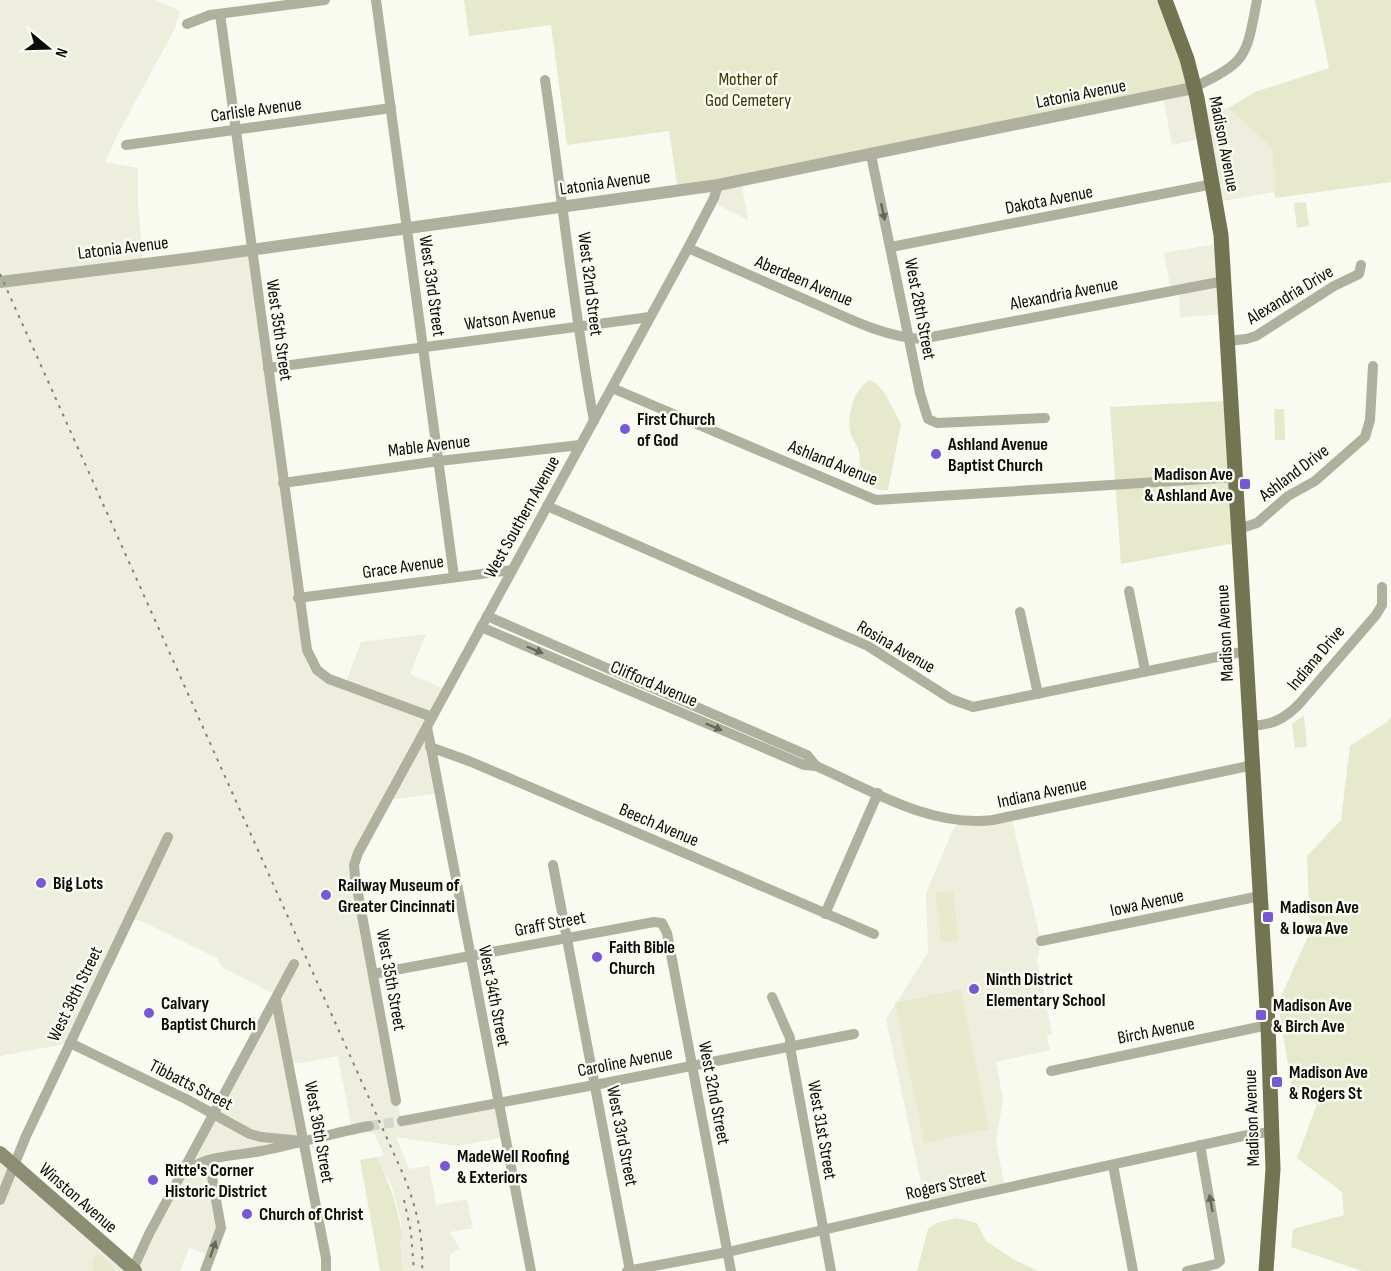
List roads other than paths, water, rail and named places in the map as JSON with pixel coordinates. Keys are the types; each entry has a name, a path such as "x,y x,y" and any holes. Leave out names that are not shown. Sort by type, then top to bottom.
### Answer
{"main road":[{"name":"Madison Avenue","path":"1165,0 1186,60 1200,114 1221,235 1273,1132 1272,1197 1266,1271"},
{"name":"Winston Avenue","path":"0,1153 133,1271"}],"street":[{"path":"187,24 220,14 325,0"},
{"name":"West 33rd Street","path":"376,0 454,577"},
{"path":"1193,88 1223,73 1238,62 1245,52 1250,37 1257,0"},
{"name":"West 35th Street","path":"220,14 298,598 307,650 317,670 329,679 430,722"},
{"name":"West 32nd Street","path":"545,80 564,207 578,326 594,421"},
{"name":"Latonia Avenue","path":"0,282 718,185 1193,88"},
{"name":"Carlisle Avenue","path":"126,145 391,108"},
{"name":"West 28th Street","path":"871,155 927,419 937,423 1045,418"},
{"name":"Dakota Avenue","path":"891,247 1213,184"},
{"name":"West Southern Avenue","path":"354,865 364,841 688,248 714,198 718,185"},
{"name":"Aberdeen Avenue","path":"688,248 841,315 887,333 909,338"},
{"name":"Alexandria Drive","path":"1228,341 1256,336 1334,286 1359,274 1361,265"},
{"name":"Alexandria Avenue","path":"909,338 921,339 1224,281"},
{"name":"Watson Avenue","path":"268,368 650,317"},
{"name":"Ashland Drive","path":"1239,529 1257,523 1288,496 1315,481 1365,437 1370,420 1373,366"},
{"name":"Ashland Avenue","path":"612,388 876,500 1236,477"},
{"name":"Mable Avenue","path":"283,483 440,461 580,445"},
{"name":"Rosina Avenue","path":"547,506 868,645 946,696 965,705 980,707 1145,670 1246,651"},
{"name":"Grace Avenue","path":"298,598 512,570"},
{"name":"Indiana Drive","path":"1250,726 1266,725 1288,716 1376,615 1382,605 1382,587"},
{"path":"1129,591 1145,670"},
{"path":"1020,612 1038,694"},
{"name":"Clifford Avenue","path":"487,616 807,755 816,766"},
{"name":"Clifford Avenue","path":"481,627 804,765 816,766 842,777"},
{"name":"West 34th Street","path":"430,722 430,747 531,1271"},
{"name":"Beech Avenue","path":"430,747 469,761 874,934"},
{"name":"Indiana Avenue","path":"842,777 932,815 960,821 982,821 1253,765"},
{"path":"825,914 878,793"},
{"name":"West 38th Street","path":"0,1200 13,1165 168,837"},
{"name":"West 35th Street","path":"354,865 396,1101"},
{"name":"West 33rd Street","path":"553,865 629,1271"},
{"name":"Iowa Avenue","path":"1041,941 1260,896"},
{"name":"Graff Street","path":"373,974 567,937 654,922 662,923"},
{"name":"West 32nd Street","path":"662,923 667,933 731,1271"},
{"path":"133,1271 150,1234 294,964"},
{"name":"West 31st Street","path":"772,997 790,1038 831,1271"},
{"name":"West 36th Street","path":"276,1000 326,1258 326,1271"},
{"name":"Birch Avenue","path":"1051,1071 1268,1025"},
{"name":"Caroline Avenue","path":"402,1120 596,1085 854,1034"},
{"name":"Tibbatts Street","path":"70,1043 250,1134 303,1141"},
{"path":"183,1174 198,1163 369,1126"},
{"name":"Rogers Street","path":"629,1271 728,1252 1200,1145 1273,1132"},
{"path":"237,1155 250,1143 250,1134"},
{"path":"202,1137 205,1147 214,1160 220,1228 205,1271"},
{"path":"1187,1271 1216,1264 1220,1260 1200,1145"},
{"path":"1113,1165 1133,1271"}],"tunnel":[{"path":"369,1126 402,1121"}],"railway":[{"path":"0,274 403,1174 418,1221 422,1246 422,1271"},
{"path":"404,1200 411,1232 414,1271"}],"place":[{"name":"First Church of God","path":"625,429"},
{"name":"Ashland Avenue Baptist Church","path":"936,454"},
{"name":"Madison Ave & Ashland Ave","path":"1245,484"},
{"name":"Big Lots","path":"41,883"},
{"name":"Railway Museum of Greater Cincinnati","path":"326,895"},
{"name":"Madison Ave & Iowa Ave","path":"1268,917"},
{"name":"Faith Bible Church","path":"597,957"},
{"name":"Ninth District Elementary School","path":"974,989"},
{"name":"Calvary Baptist Church","path":"149,1013"},
{"name":"Madison Ave & Birch Ave","path":"1261,1015"},
{"name":"Madison Ave & Rogers St","path":"1277,1082"},
{"name":"MadeWell Roofing & Exteriors","path":"445,1166"},
{"name":"Ritte's Corner Historic District","path":"153,1180"},
{"name":"Church of Christ","path":"247,1214"}],"park label":[{"name":"Mother of God Cemetery","path":"748,89"}]}
